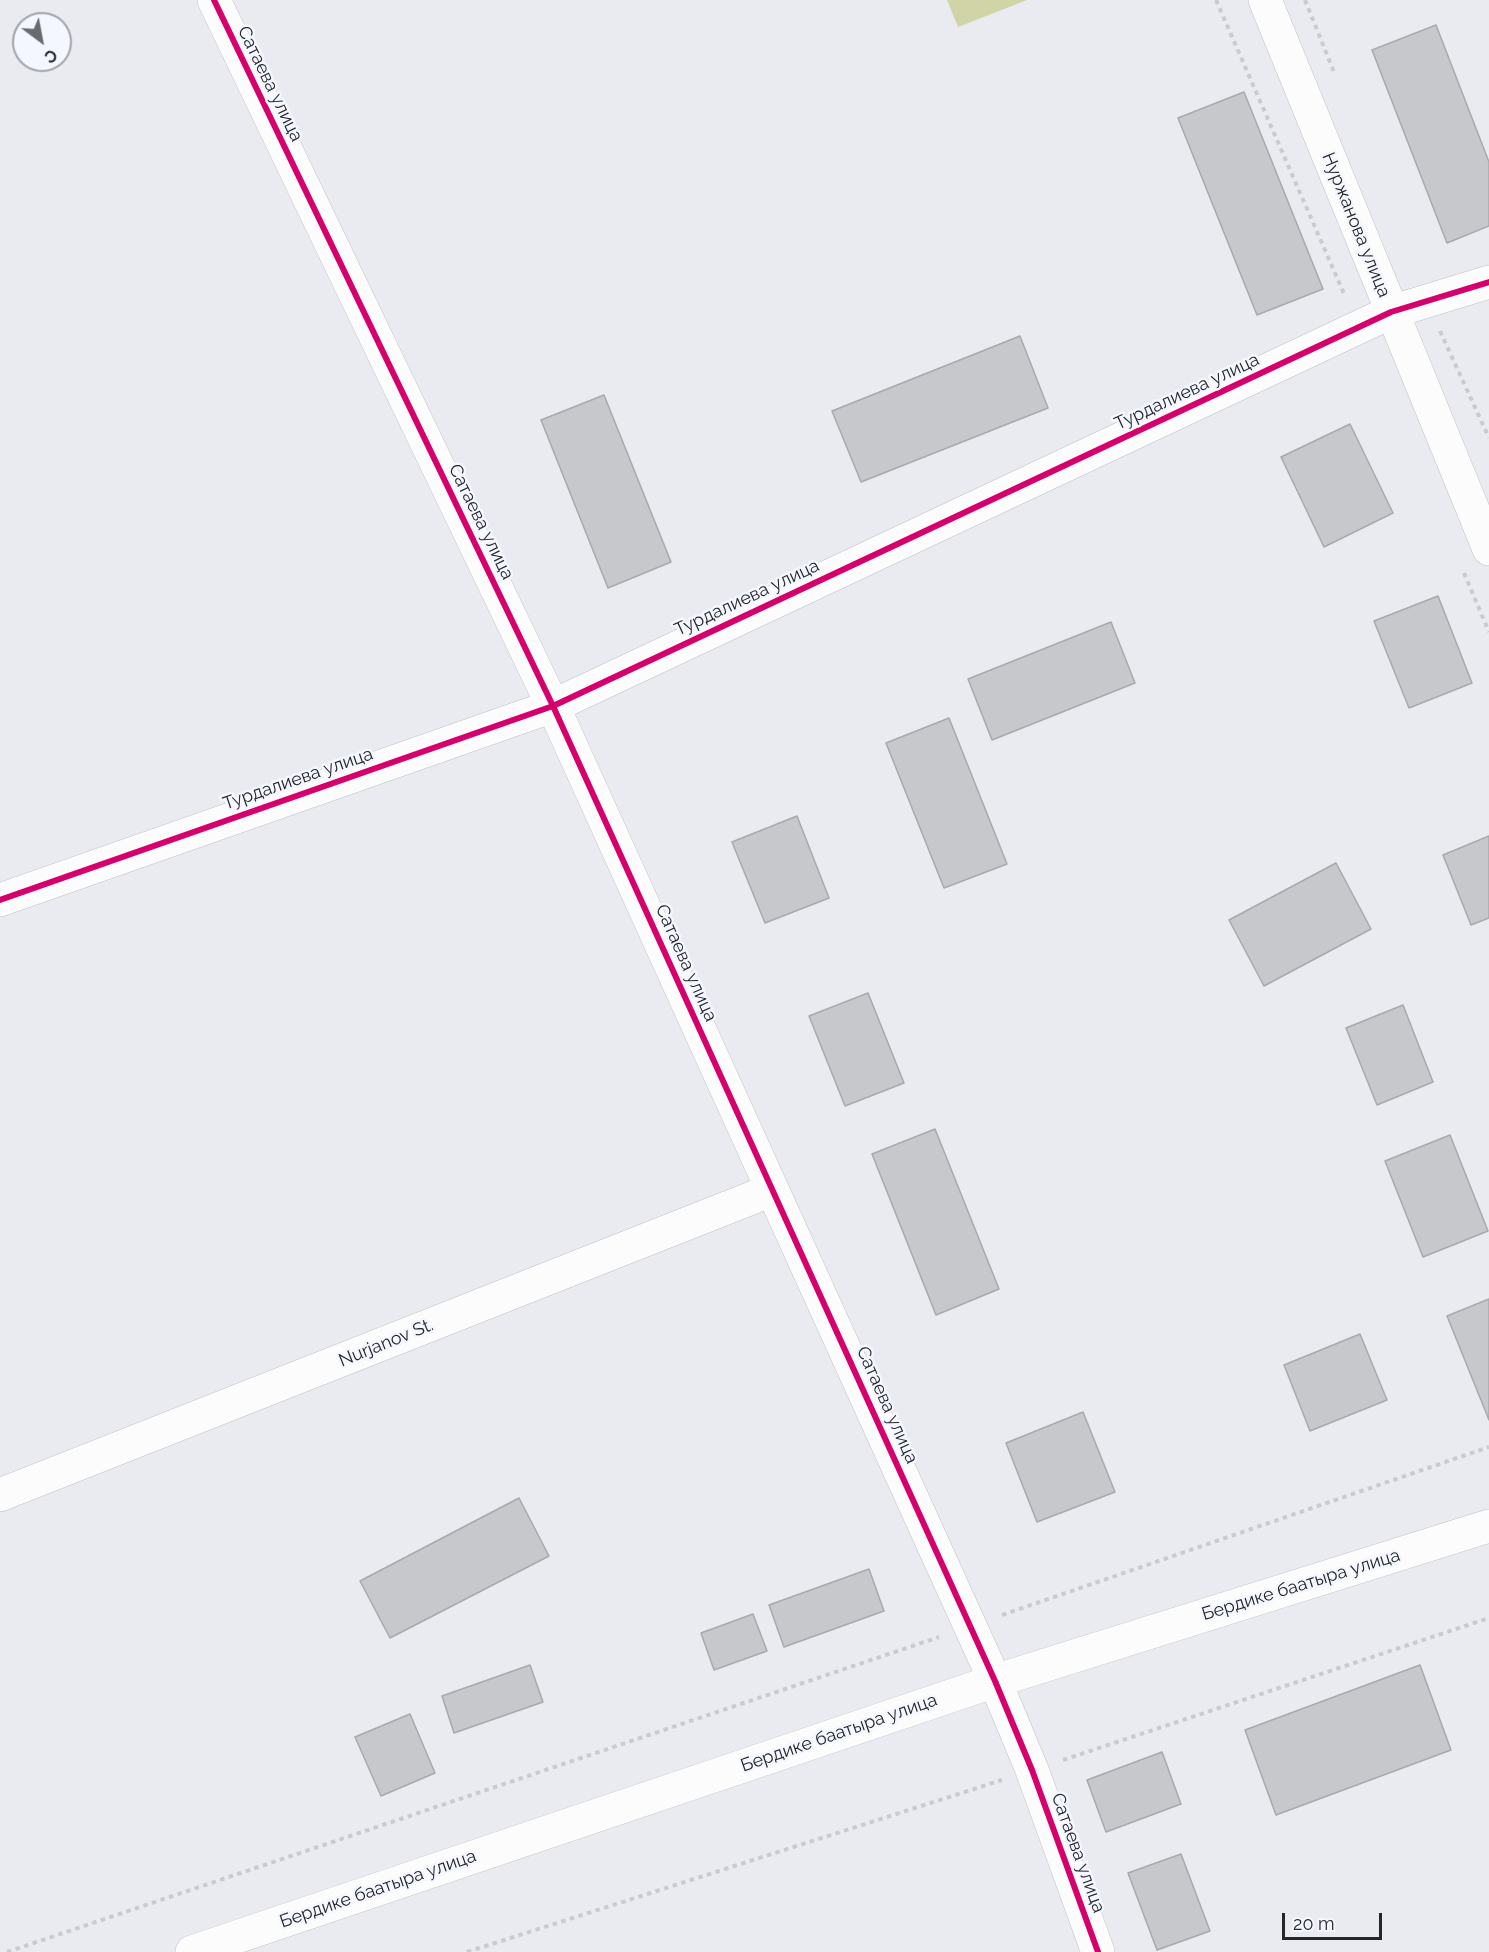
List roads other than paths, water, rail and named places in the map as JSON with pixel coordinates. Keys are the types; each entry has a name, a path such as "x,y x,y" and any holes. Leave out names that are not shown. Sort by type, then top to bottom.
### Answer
{"street":[{"name":"Сатаева улица","path":"213,0 553,706 995,1681 1032,1770 1098,1952"},
{"name":"Нуржанова улица","path":"1265,0 1489,549"},
{"name":"Турдалиева улица","path":"0,900 553,706 1391,312 1489,282"},
{"name":"Nurjanov St.","path":"0,1495 772,1190"},
{"name":"Бердике баатыра улица","path":"192,1952 995,1681 1489,1526"}]}
